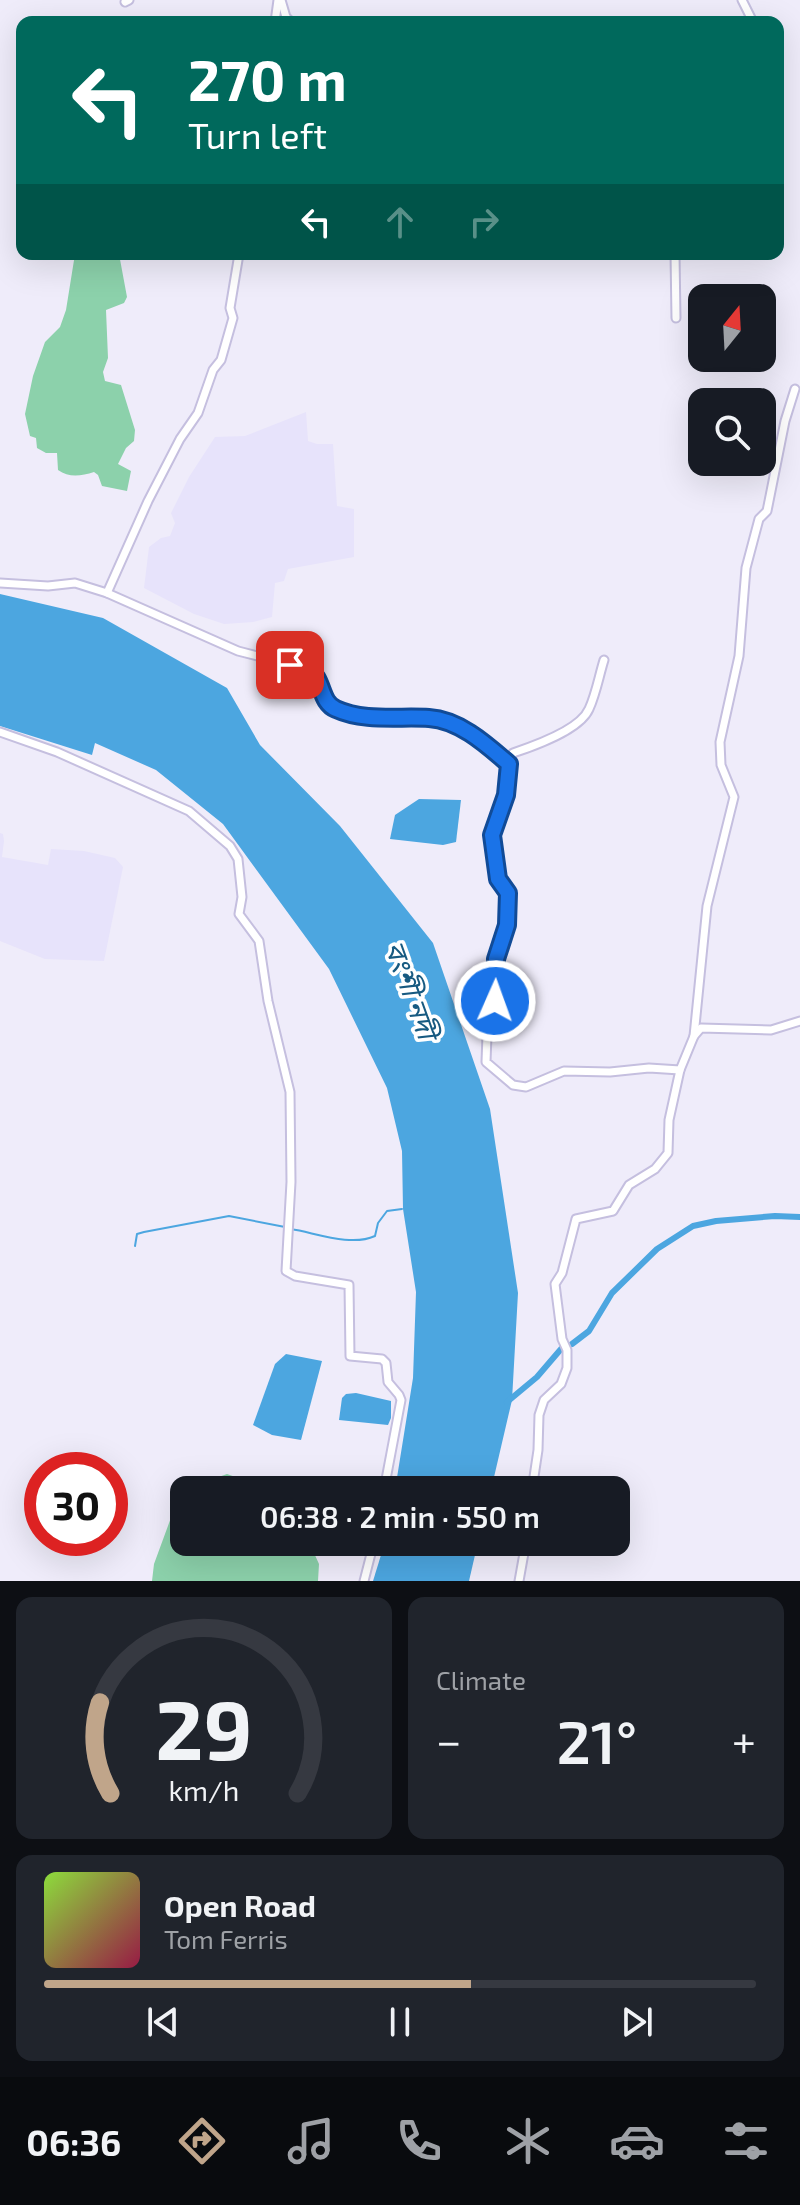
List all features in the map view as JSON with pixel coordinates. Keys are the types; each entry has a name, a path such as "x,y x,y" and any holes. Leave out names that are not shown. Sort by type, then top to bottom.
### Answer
{"street":[{"path":"107,593 148,501 180,439 198,413 213,370 221,360 233,318 230,308 238,260"},
{"path":"675,260 676,318"},
{"path":"534,1476 539,1415 544,1400 561,1384 567,1368 567,1350 562,1339 555,1284 562,1273 576,1219 613,1211 629,1185 655,1169 668,1153 669,1120 680,1070 694,1036 707,906 734,797 721,765 720,742 739,656 746,568 759,519 767,511 785,421 795,389"},
{"path":"0,583 48,586 75,583 107,593 238,651 308,669 320,683 325,700 338,710 387,718 429,718 447,722 482,741 509,764"},
{"path":"604,660 584,718 548,740 513,753 509,764 506,795 492,835 498,879 508,893 507,925 496,959 496,988 487,1035 486,1062 513,1085 526,1087 564,1071 680,1070"},
{"path":"0,732 57,752 142,792 178,805 216,833 238,859 242,897 239,914 259,941 268,1001 290,1092 291,1169 286,1271 295,1276 349,1285 350,1356 382,1359 386,1363 388,1382 401,1400 388,1476"},
{"path":"694,1036 701,1028 771,1030 800,1021"},
{"path":"364,1581 370,1556"},
{"path":"519,1581 523,1556"}],"shaded area":[{"path":"306,412 308,441 333,444 337,506 354,509 354,557 288,569 284,581 275,583 272,617 253,622 224,624 194,614 144,588 149,547 161,538 170,536 175,523 171,513 189,477 215,437 245,436"},
{"path":"0,833 4,841 2,857 48,865 51,849 84,851 115,858 123,867 104,961 45,959 0,941"}],"green space":[{"path":"74,260 120,260 127,297 124,303 106,310 108,358 103,372 105,381 121,385 135,430 134,441 126,448 118,464 131,471 127,491 102,486 94,472 75,476 58,470 57,453 46,453 37,448 36,438 30,436 25,414 33,376 45,342 60,327"},
{"path":"170,1520 170,1556 315,1556 319,1564 318,1581 152,1581 154,1564"}],"water":[{"name":"বংশী নদী","path":"0,594 103,618 227,688 260,745 340,826 433,943 490,1109 518,1293 512,1400 494,1476 397,1476 413,1378 416,1292 403,1209 402,1151 387,1088 329,969 223,824 156,770 95,743 92,755 0,726"},
{"path":"419,799 461,800 456,842 443,845 390,839 395,815"},
{"path":"286,1354 322,1361 301,1440 272,1435 253,1425 275,1364"},
{"path":"356,1393 391,1401 388,1425 339,1420 342,1398 346,1394"},
{"path":"381,1556 475,1556 469,1581 373,1581"}],"waterway":[{"path":"291,1229 344,1240 366,1239 375,1236 378,1223 387,1211 402,1209"},
{"path":"135,1246 137,1234 229,1216 285,1227"},
{"path":"572,1344 589,1331 612,1293 657,1249 693,1226 775,1216 800,1217"},
{"path":"507,1402 537,1377 561,1349"}],"route":[{"path":"290,665 308,669 320,683 325,700 338,710 387,718 429,718 447,722 482,741 509,764 506,795 492,835 498,879 508,893 507,925 496,959 495,1001"}]}
